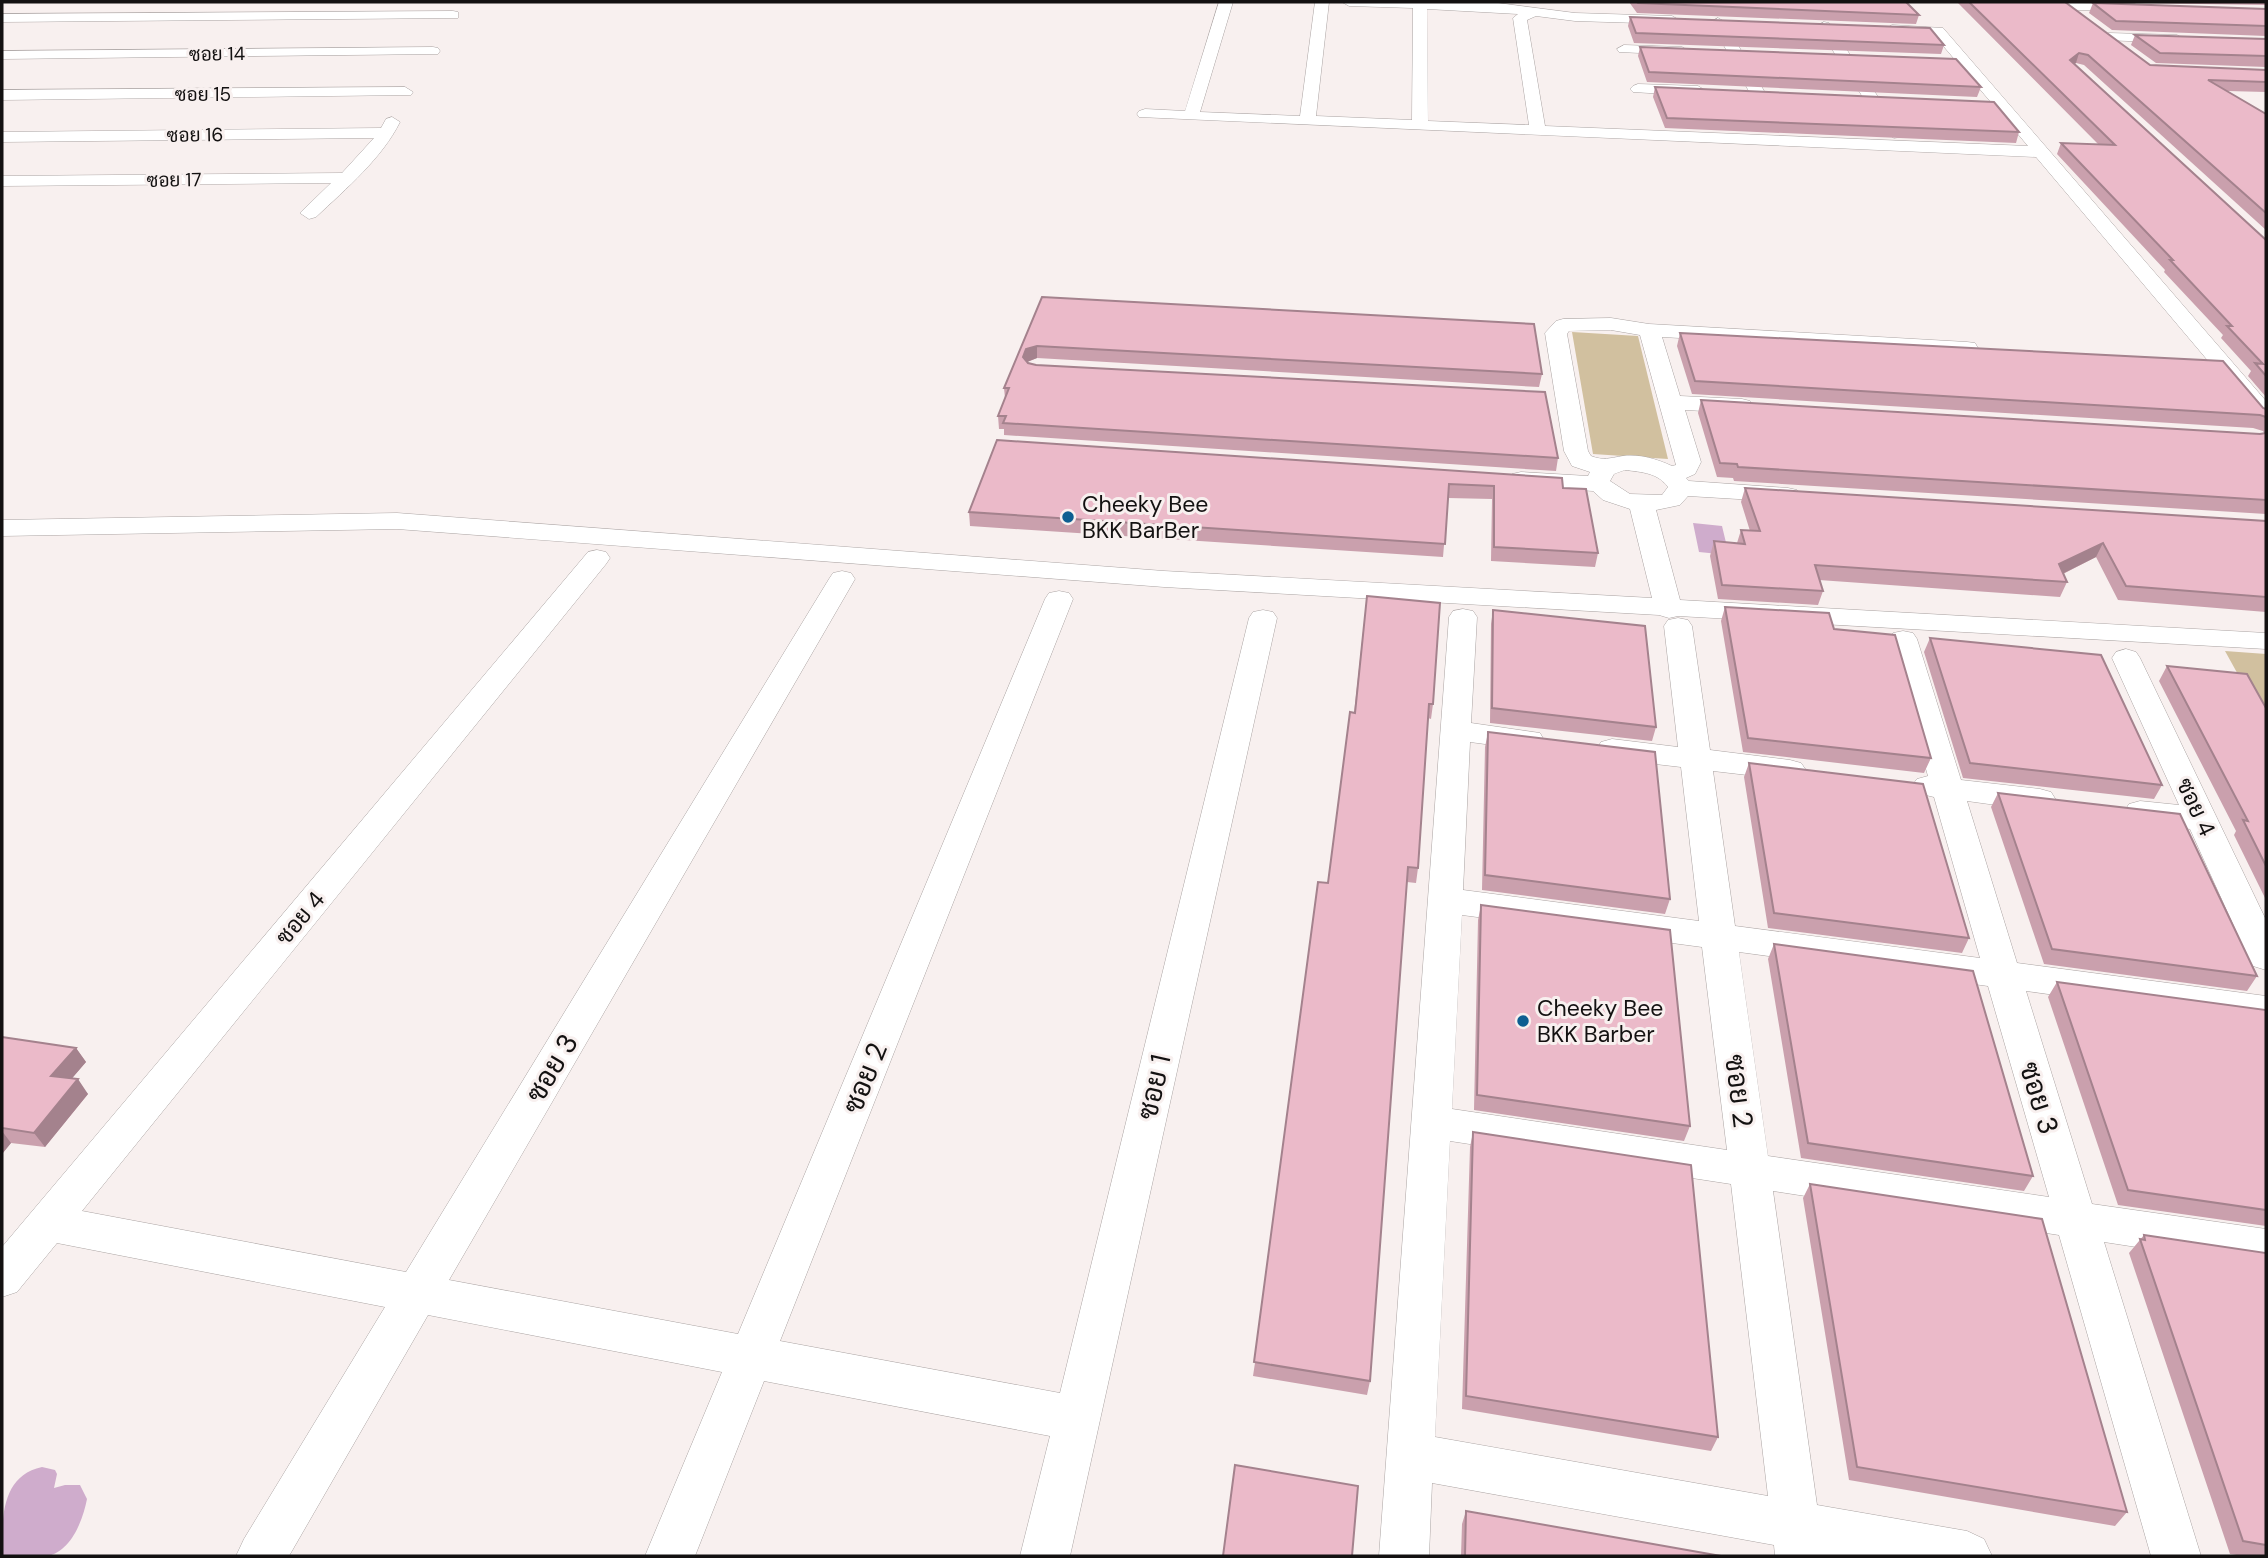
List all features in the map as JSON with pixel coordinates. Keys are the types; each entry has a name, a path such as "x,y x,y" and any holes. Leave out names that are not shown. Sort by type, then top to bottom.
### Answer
{"street":[{"path":"39,67 142,2"},
{"path":"1191,116 1226,2"},
{"path":"1307,121 1322,2"},
{"path":"1349,2 1498,7 1613,18 1716,19 1735,53 1751,94 1784,141"},
{"path":"1622,2 1630,18"},
{"path":"1420,4 1420,126"},
{"path":"2018,12 2066,5 2146,8"},
{"path":"2066,5 2130,53"},
{"path":"1534,12 1520,18 1538,131"},
{"path":"2,18 117,18 446,27"},
{"path":"1613,18 1636,84 1718,92"},
{"path":"1823,22 1903,146"},
{"path":"309,213 347,178 388,133 412,82 446,27"},
{"name":"ซอย 14","path":"2,55 58,55 446,27"},
{"path":"1874,28 1938,31 2266,415"},
{"path":"2098,29 2188,39"},
{"path":"1624,49 1694,52"},
{"path":"1938,61 1965,62"},
{"path":"2,93 20,79"},
{"name":"ซอย 15","path":"2,93 412,82"},
{"path":"1751,94 1783,95"},
{"path":"1847,98 1898,100"},
{"path":"1975,104 2000,105"},
{"path":"1145,114 1538,131 1652,130 1784,141 2040,152"},
{"name":"ซอย 16","path":"2,137 388,133"},
{"name":"ซอย 17","path":"2,181 347,178"},
{"path":"1533,326 1560,327 1581,323 1649,330 1990,350"},
{"path":"1560,327 1556,333 1576,451 1581,461 1602,476 1609,494 1641,503 1671,500 1676,481 1689,462 1649,330"},
{"path":"1538,395 1566,397"},
{"path":"1671,402 1768,408"},
{"path":"1503,478 1602,476 1612,465 1637,463 1662,469 1676,481 1806,496"},
{"name":"ซอย 2","path":"1641,503 1674,618 1697,759 1798,1541"},
{"path":"2,528 397,521 1674,618 2266,641"},
{"name":"ซอย 4","path":"2,1278 597,558"},
{"name":"ซอย 3","path":"261,1556 842,579"},
{"name":"ซอย 2","path":"670,1556 1059,599"},
{"path":"1404,1556 1463,617"},
{"name":"ซอย 1","path":"1045,1556 1263,618"},
{"name":"ซอย 3","path":"1903,639 2176,1556"},
{"name":"ซอย 4","path":"2126,658 2266,957"},
{"path":"1455,731 1815,773"},
{"path":"1895,783 2068,803"},
{"path":"2108,808 2202,819"},
{"path":"1445,900 2266,1010"},
{"path":"1432,1122 2266,1248"},
{"path":"47,1223 1077,1419"},
{"path":"1411,1456 1798,1541 1967,1556"}],"shaded area":[{"path":"1572,332 1638,336 1668,459 1593,454"},
{"path":"1693,523 1722,526 1729,555 1699,552"},
{"path":"2225,651 2266,654 2266,725"},
{"path":"42,1467 55,1470 57,1474 54,1488 80,1485 87,1499 79,1525 69,1542 55,1553 42,1557 2,1556 2,1529 6,1502 11,1490 28,1472"}],"building":[{"path":"1906,2 1919,15 1638,3"},
{"path":"1969,2 2065,2 2150,65 2266,70 2266,82 2208,80 2266,114 2266,213 2088,55 2079,53 2070,60 2266,240 2266,376 2255,363 2263,364 2227,326 2232,326 2061,143 2115,145"},
{"path":"2093,3 2266,9 2266,26 2116,21"},
{"path":"1630,17 1930,28 1944,45 1636,33"},
{"path":"2135,35 2266,39 2266,56 2160,53"},
{"path":"1640,47 1956,59 1981,87 1649,72"},
{"path":"1655,87 1994,102 2019,132 1667,118"},
{"path":"1042,297 1534,324 1542,374 1037,346 1026,349 1023,357 1028,363 1036,365 1545,392 1558,458 1003,423 1006,416 998,416 1009,388 1004,388"},
{"path":"1680,333 2223,361 2266,409 2266,417 1695,381"},
{"path":"1701,400 2266,433 2266,500 1738,467 1737,464 1720,463"},
{"path":"997,440 1562,478 1563,488 1586,489 1598,553 1494,547 1494,486 1449,484 1445,544 969,512"},
{"path":"1745,488 2266,521 2266,597 2126,586 2103,543 2059,564 2067,582 1815,565 1823,591 1722,585 1714,541 1745,544 1741,530 1760,531"},
{"path":"1367,596 1440,603 1433,704 1429,704 1418,868 1408,867 1370,1381 1254,1362 1318,882 1328,883 1350,712 1355,713"},
{"path":"1725,607 1829,613 1834,629 1895,635 1931,758 1748,738"},
{"path":"1493,610 1645,626 1656,727 1492,708"},
{"path":"1930,638 2101,655 2162,785 1970,763"},
{"path":"2167,666 2247,674 2266,708 2266,866 2243,820 2248,821"},
{"path":"1488,732 1655,752 1670,899 1485,875"},
{"path":"1749,763 1923,784 1969,938 1774,913"},
{"path":"1998,793 2180,814 2257,976 2052,949"},
{"path":"1481,905 1670,930 1690,1126 1477,1095"},
{"path":"1774,944 1973,971 2033,1176 1808,1143"},
{"path":"2057,982 2266,1010 2266,1210 2128,1190"},
{"path":"2,1037 76,1048 51,1076 78,1079 34,1133 2,1128"},
{"path":"1473,1132 1691,1165 1718,1437 1466,1396"},
{"path":"1810,1184 2042,1219 2127,1512 1857,1467"},
{"path":"2144,1235 2266,1253 2266,1545 2243,1541 2140,1239 2145,1240"},
{"path":"1235,1465 1358,1486 1352,1556 1223,1556"},
{"path":"1466,1511 1721,1556 1465,1556"}],"place":[{"name":"Cheeky Bee BKK BarBer","path":"1068,517"},
{"name":"Cheeky Bee BKK Barber","path":"1523,1021"}]}
